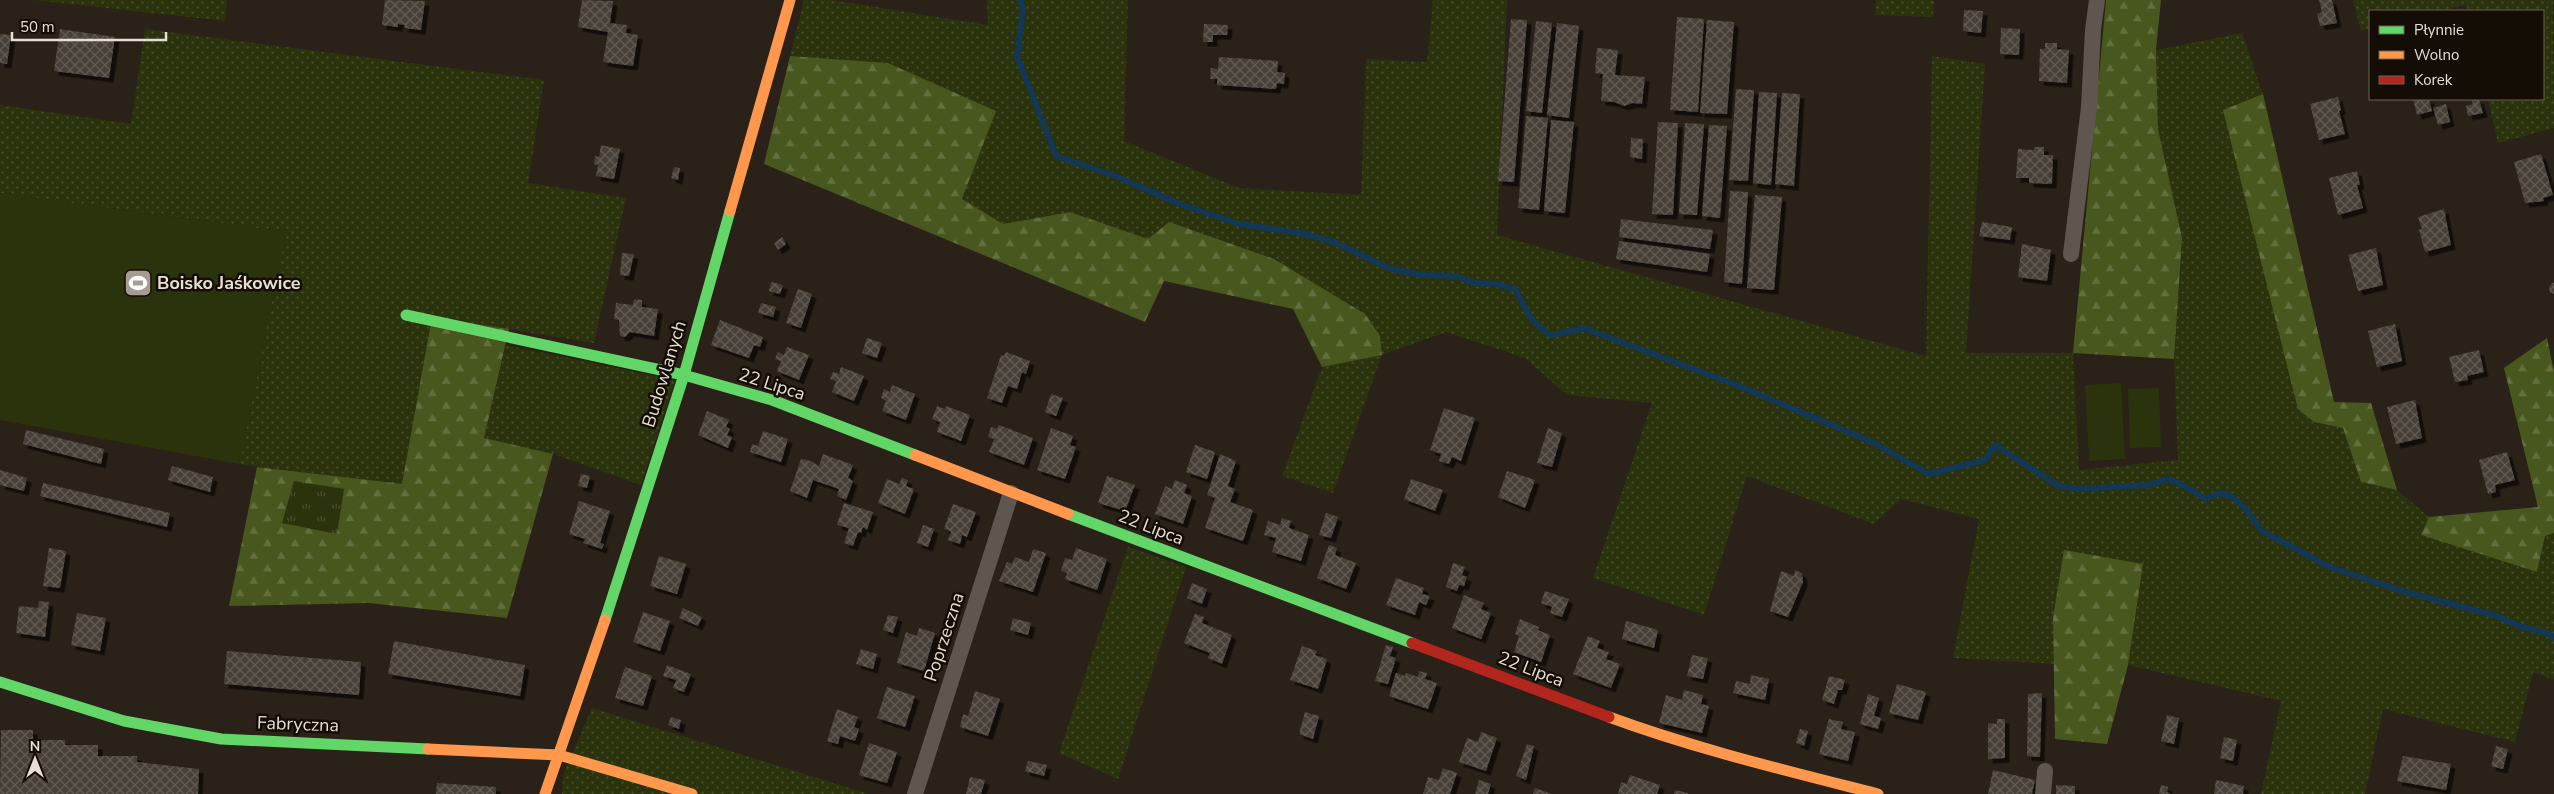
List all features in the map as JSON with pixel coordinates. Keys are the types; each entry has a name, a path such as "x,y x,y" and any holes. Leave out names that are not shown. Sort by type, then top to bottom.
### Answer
{"street":[{"name":"Budowlanych","path":"560,755 684,375 790,0"},
{"path":"2071,254 2089,107 2093,30 2097,0"},
{"name":"22 Lipca","path":"406,315 684,375 772,400 1012,493 1650,732 1764,765 1878,794"},
{"name":"Poprzeczna","path":"915,794 1012,493"},
{"name":"Fabryczna","path":"0,682 124,722 222,739 560,755 692,794"},
{"path":"545,794 560,755"},
{"path":"2043,794 2045,772"}],"green space":[{"path":"33,0 227,0 225,21"},
{"path":"804,0 832,0 988,25 987,0 1128,0 1124,141 1239,188 1361,195 1366,59 1427,62 1433,0 1507,0 1497,235 1926,356 1932,56 1985,64 1966,353 2073,353 2079,470 2178,460 2174,359 2182,238 2158,129 2156,50 2242,33 2263,94 2223,110 2314,422 2343,428 2361,482 2397,490 2429,517 2421,535 2537,572 2545,536 2554,533 2554,680 2533,672 2515,742 2383,709 2365,794 2261,794 2281,701 2128,665 2143,564 2053,618 2054,664 1953,658 1979,519 1901,499 1874,524 1747,476 1704,615 1593,578 1652,403 1567,395 1525,358 1446,332 1382,355 1380,336 1148,239 1070,212 1003,224 962,200 995,112 888,63 790,56"},
{"path":"1876,0 1934,0 1933,17 1875,15"},
{"path":"2106,0 2161,0 2156,50 2158,129 2182,238 2174,359 2073,353"},
{"path":"2353,0 2553,0 2554,128 2498,143 2488,100 2544,100 2544,10 2468,10 2466,5 2444,10 2369,10 2369,29 2361,31"},
{"path":"145,29 544,80 528,183 626,198 594,343 432,317 402,485 239,464 285,232 0,193 0,105 131,124"},
{"path":"790,56 888,63 996,111 962,199 1003,224 1070,212 1148,239 1169,222 1274,259 1365,314 1380,336 1382,355 1322,367 1293,309 1164,281 1145,322 764,164"},
{"path":"2263,94 2334,402 2371,403 2397,490 2361,482 2343,428 2314,422 2298,409 2223,110"},
{"name":"Boisko Jaśkowice","path":"0,193 286,232 239,464 0,420"},
{"path":"432,317 509,329 484,438 553,454 507,618 369,603 229,606 257,467 402,484"},
{"path":"2547,338 2554,372 2554,533 2545,536 2537,572 2421,535 2429,517 2538,507 2504,368"},
{"path":"506,345 675,380 641,485 553,454 484,438"},
{"path":"1382,355 1333,493 1282,476 1322,367"},
{"path":"2121,383 2125,459 2089,461 2085,385"},
{"path":"2159,388 2161,447 2130,448 2128,389"},
{"path":"294,481 344,489 337,534 282,523"},
{"path":"1128,547 1186,567 1118,779 1059,753"},
{"path":"2064,550 2143,564 2128,665 2107,744 2055,739 2053,618"},
{"path":"592,708 869,794 562,794 563,775"}],"building":[{"path":"385,0 425,1 421,30 404,28 405,25 398,24 398,27 382,25"},
{"path":"582,0 613,1 610,23 627,25 626,33 638,35 633,66 603,62 608,32 578,27"},
{"path":"2319,0 2332,0 2337,23 2320,26 2317,14 2322,12"},
{"path":"1964,10 1983,11 1981,33 1963,31"},
{"path":"1677,17 1704,19 1698,112 1670,110"},
{"path":"1511,19 1527,20 1514,182 1498,181"},
{"path":"1707,20 1734,22 1727,114 1700,113"},
{"path":"1536,21 1552,23 1542,113 1526,111"},
{"path":"1557,23 1579,26 1569,118 1547,115"},
{"path":"1204,24 1228,25 1227,35 1213,35 1213,42 1203,42"},
{"path":"2001,28 2020,29 2019,55 2000,54"},
{"path":"60,29 115,37 109,78 54,71"},
{"path":"0,34 11,35 7,64 0,63"},
{"path":"2045,43 2057,43 2057,49 2069,50 2067,83 2039,81 2040,49 2045,49"},
{"path":"1597,48 1618,50 1615,75 1645,77 1642,104 1633,103 1624,106 1614,102 1601,101 1603,74 1595,73"},
{"path":"1219,57 1278,61 1277,72 1285,73 1284,84 1277,83 1276,89 1217,85 1217,79 1210,79 1211,68 1218,69"},
{"path":"1736,89 1754,90 1748,181 1729,180"},
{"path":"1759,92 1777,93 1771,185 1753,183"},
{"path":"1782,93 1800,94 1794,186 1775,184"},
{"path":"2338,97 2341,110 2339,111 2345,134 2319,140 2310,104"},
{"path":"2413,100 2429,100 2432,111 2417,115"},
{"path":"2471,100 2479,100 2483,113 2468,116 2466,106 2473,104"},
{"path":"2446,104 2450,122 2438,125 2433,108"},
{"path":"1526,116 1548,118 1539,210 1518,208"},
{"path":"1551,120 1574,122 1565,213 1544,211"},
{"path":"1658,122 1678,123 1673,215 1652,214"},
{"path":"1685,123 1704,124 1697,215 1679,214"},
{"path":"1709,125 1727,126 1720,218 1702,216"},
{"path":"1631,138 1643,139 1642,159 1630,157"},
{"path":"601,145 620,149 614,179 596,176 598,165 594,164 595,156 599,157"},
{"path":"2034,147 2044,147 2044,155 2053,155 2052,184 2029,183 2029,178 2016,178 2018,149 2034,150"},
{"path":"2541,154 2553,195 2543,198 2544,201 2525,203 2514,162"},
{"path":"674,167 680,168 678,180 671,178"},
{"path":"2357,171 2360,185 2357,185 2363,208 2338,215 2329,178"},
{"path":"1730,191 1748,192 1742,284 1724,282"},
{"path":"1755,195 1782,197 1774,290 1747,288"},
{"path":"2444,209 2451,245 2425,252 2419,230 2422,229 2418,217"},
{"path":"1621,219 1713,230 1710,249 1619,237"},
{"path":"1982,222 2012,227 2010,240 1979,236"},
{"path":"782,237 786,244 778,250 774,243"},
{"path":"1619,241 1710,254 1707,272 1616,259"},
{"path":"2022,244 2051,250 2047,281 2018,277"},
{"path":"2376,248 2383,285 2358,291 2348,255"},
{"path":"622,253 634,254 629,276 620,275"},
{"path":"771,282 783,285 780,294 769,291"},
{"path":"2554,283 2554,294 2550,292 2549,287"},
{"path":"798,289 812,294 801,328 786,323"},
{"path":"634,299 642,300 642,307 658,309 654,336 630,332 625,337 620,336 619,320 614,319 616,303 633,305"},
{"path":"761,303 776,307 773,317 758,313"},
{"path":"720,320 763,337 760,347 754,345 749,358 711,345"},
{"path":"2395,324 2402,361 2377,367 2368,331"},
{"path":"867,338 882,343 877,358 862,353"},
{"path":"787,347 809,355 799,380 777,371 781,361 775,359 778,352 784,355"},
{"path":"2479,350 2484,372 2467,376 2468,380 2455,382 2449,357"},
{"path":"1006,352 1030,361 1026,374 1022,372 1017,389 1008,386 1002,403 987,398 1001,355 1004,356"},
{"path":"841,367 864,376 854,401 832,392 836,381 830,379 833,372 839,374"},
{"path":"892,385 915,394 906,420 882,411 886,401 881,398 884,389 890,392"},
{"path":"1051,394 1063,398 1056,416 1045,412"},
{"path":"2415,400 2422,438 2396,444 2387,407"},
{"path":"937,406 945,409 946,406 970,415 961,441 937,432 940,422 932,419"},
{"path":"1444,408 1475,418 1461,461 1452,457 1449,464 1439,461 1441,454 1430,450"},
{"path":"707,411 729,420 726,427 730,429 727,435 732,437 728,448 698,435"},
{"path":"999,425 1033,438 1024,465 989,452 994,439 988,437 991,427 997,429"},
{"path":"1051,428 1073,436 1070,445 1076,447 1065,479 1037,470"},
{"path":"1548,428 1562,433 1552,467 1537,463"},
{"path":"26,430 104,449 101,464 23,444"},
{"path":"763,431 788,439 781,462 750,452 752,444 758,446"},
{"path":"1195,445 1215,452 1207,479 1186,472"},
{"path":"2507,452 2515,480 2495,485 2496,492 2488,494 2479,460"},
{"path":"823,454 853,465 848,478 853,481 846,500 837,496 839,489 813,480 807,498 790,491 801,459 808,460 819,466"},
{"path":"1220,454 1236,461 1228,486 1235,489 1230,502 1253,510 1243,541 1205,528 1215,498 1207,495"},
{"path":"172,466 213,477 210,492 168,480"},
{"path":"0,470 27,478 24,491 0,485"},
{"path":"1507,471 1535,480 1525,508 1498,497"},
{"path":"581,474 590,476 587,488 578,486"},
{"path":"1107,476 1135,485 1125,511 1098,503"},
{"path":"902,478 908,480 906,486 914,489 905,514 878,503 887,479 899,484"},
{"path":"1411,479 1443,490 1435,511 1404,499"},
{"path":"1175,480 1187,485 1184,493 1192,496 1183,524 1155,514 1165,486 1172,489"},
{"path":"43,483 170,513 167,527 40,496"},
{"path":"579,501 610,511 600,543 604,544 602,549 583,543 585,539 569,534"},
{"path":"844,503 873,512 867,530 863,527 861,533 858,532 853,546 844,543 849,528 837,525"},
{"path":"953,504 976,512 967,537 962,535 960,544 948,540 951,531 944,529"},
{"path":"1326,513 1338,517 1331,538 1319,535"},
{"path":"1282,518 1291,521 1289,528 1309,535 1301,561 1272,552 1276,538 1264,535 1268,521 1280,525"},
{"path":"923,525 934,529 928,547 917,543"},
{"path":"1329,545 1337,548 1335,555 1356,563 1346,589 1317,578"},
{"path":"49,548 66,551 60,588 43,586"},
{"path":"1076,548 1107,559 1097,590 1065,579 1067,573 1061,571 1065,558 1072,560"},
{"path":"1033,549 1046,553 1033,592 999,581 1007,562 1012,564 1015,557 1029,562"},
{"path":"659,556 686,564 677,594 650,586"},
{"path":"1453,563 1465,567 1462,575 1467,577 1464,586 1459,585 1457,591 1446,587"},
{"path":"1795,570 1802,573 1803,582 1788,617 1770,611 1781,571 1794,576"},
{"path":"1396,578 1424,588 1422,594 1430,596 1426,605 1419,602 1415,615 1386,605"},
{"path":"1192,583 1207,589 1202,604 1187,598"},
{"path":"1545,591 1569,599 1562,617 1550,613 1552,607 1541,603"},
{"path":"1464,595 1484,603 1481,609 1491,613 1481,639 1452,628"},
{"path":"39,601 49,602 45,637 16,633 19,606 38,608"},
{"path":"683,608 702,617 698,626 679,618"},
{"path":"643,612 670,621 660,651 633,642"},
{"path":"77,613 106,618 100,651 71,645"},
{"path":"1195,614 1204,617 1202,623 1232,635 1222,664 1208,658 1210,653 1184,643"},
{"path":"888,615 898,617 893,633 883,630"},
{"path":"1013,618 1031,623 1028,635 1010,630"},
{"path":"1520,619 1539,627 1538,630 1550,635 1541,662 1514,652 1519,636 1515,634"},
{"path":"1626,621 1658,630 1654,648 1622,639"},
{"path":"919,628 935,633 924,671 897,663 906,632 917,636"},
{"path":"1588,636 1600,641 1597,648 1609,652 1606,659 1620,664 1611,688 1573,674"},
{"path":"394,641 525,665 520,696 388,674"},
{"path":"1386,645 1393,647 1390,656 1396,658 1388,684 1375,681"},
{"path":"1302,646 1317,651 1315,655 1327,659 1318,689 1290,680"},
{"path":"861,649 877,654 873,669 856,664"},
{"path":"227,651 361,662 359,695 224,684"},
{"path":"1692,655 1708,658 1703,679 1687,676"},
{"path":"667,665 691,674 684,692 673,688 676,680 663,676"},
{"path":"625,667 652,676 643,706 615,698"},
{"path":"1419,671 1427,673 1425,679 1437,683 1428,709 1389,696 1396,673 1405,676 1406,673 1418,677"},
{"path":"1751,675 1769,679 1765,700 1733,693 1736,681 1750,684"},
{"path":"1829,676 1845,680 1842,690 1838,690 1834,704 1822,700"},
{"path":"1897,684 1926,692 1918,720 1889,713"},
{"path":"887,687 915,696 905,727 877,718"},
{"path":"1684,690 1703,695 1701,704 1709,706 1702,733 1659,723 1666,695 1682,700"},
{"path":"975,691 1000,699 988,736 960,727 963,714 968,716"},
{"path":"2042,693 2040,757 2027,756 2028,694"},
{"path":"1868,694 1879,698 1874,716 1881,718 1878,729 1860,724"},
{"path":"837,709 858,717 854,727 859,729 855,741 840,736 838,744 827,741"},
{"path":"1305,712 1319,716 1313,739 1299,734"},
{"path":"2167,715 2179,718 2174,744 2161,741"},
{"path":"671,717 681,720 679,729 668,725"},
{"path":"1829,719 1843,722 1841,729 1855,732 1848,761 1819,754"},
{"path":"1997,719 2005,719 2005,758 1988,759 1988,723 1997,724"},
{"path":"1800,729 1808,731 1804,746 1796,743"},
{"path":"1,730 33,730 33,740 65,740 65,745 98,745 98,756 137,756 137,762 199,769 198,794 0,794"},
{"path":"1481,732 1497,738 1486,771 1459,762 1467,738 1478,742"},
{"path":"2224,737 2237,740 2233,761 2220,758"},
{"path":"869,743 897,752 887,783 859,775"},
{"path":"1527,744 1534,746 1526,780 1516,776"},
{"path":"2496,746 2508,749 2503,769 2491,766"},
{"path":"2403,756 2451,764 2446,790 2397,781"},
{"path":"1028,761 1047,765 1044,776 1025,771"},
{"path":"1443,768 1457,773 1450,794 1423,794 1428,777 1439,780"},
{"path":"1993,770 2035,780 2032,794 1988,794"},
{"path":"1630,775 1660,785 1657,794 1618,794 1621,782 1627,784"},
{"path":"970,777 985,780 981,794 966,794"},
{"path":"1479,780 1491,784 1488,794 1475,794"},
{"path":"2216,780 2244,786 2243,794 2214,794"},
{"path":"437,783 496,787 496,794 436,794"},
{"path":"2056,785 2075,786 2075,794 2056,794"},
{"path":"2161,785 2168,787 2167,792 2171,794 2159,794"},
{"path":"1535,788 1552,794 1533,794"},
{"path":"1675,790 1688,793 1688,794 1674,794"}],"waterway":[{"path":"1020,0 1023,9 1017,56 1056,156 1113,175 1177,203 1239,224 1300,233 1334,242 1391,269 1422,275 1456,276 1475,283 1496,284 1515,289 1533,321 1551,335 1584,328 1739,386 1872,442 1929,474 1985,460 1995,445 2057,485 2075,489 2147,485 2169,479 2205,499 2220,493 2231,496 2245,508 2262,531 2330,567 2402,591 2497,616 2519,626 2547,633 2554,638"}],"traffic: fast":[{"path":"605,620 684,375 730,211"},
{"path":"406,315 684,375 772,400 915,455"},
{"path":"1068,514 1412,643"},
{"path":"0,682 124,721 221,739 428,749"}],"traffic: slow":[{"path":"730,211 790,0"},
{"path":"915,455 1068,514"},
{"path":"545,794 605,620"},
{"path":"1609,717 1709,749 1878,794"},
{"path":"428,749 559,755 692,794"}],"traffic: jam":[{"path":"1412,643 1609,717"}],"place":[{"name":"Boisko Jaśkowice","path":"138,283"}]}
